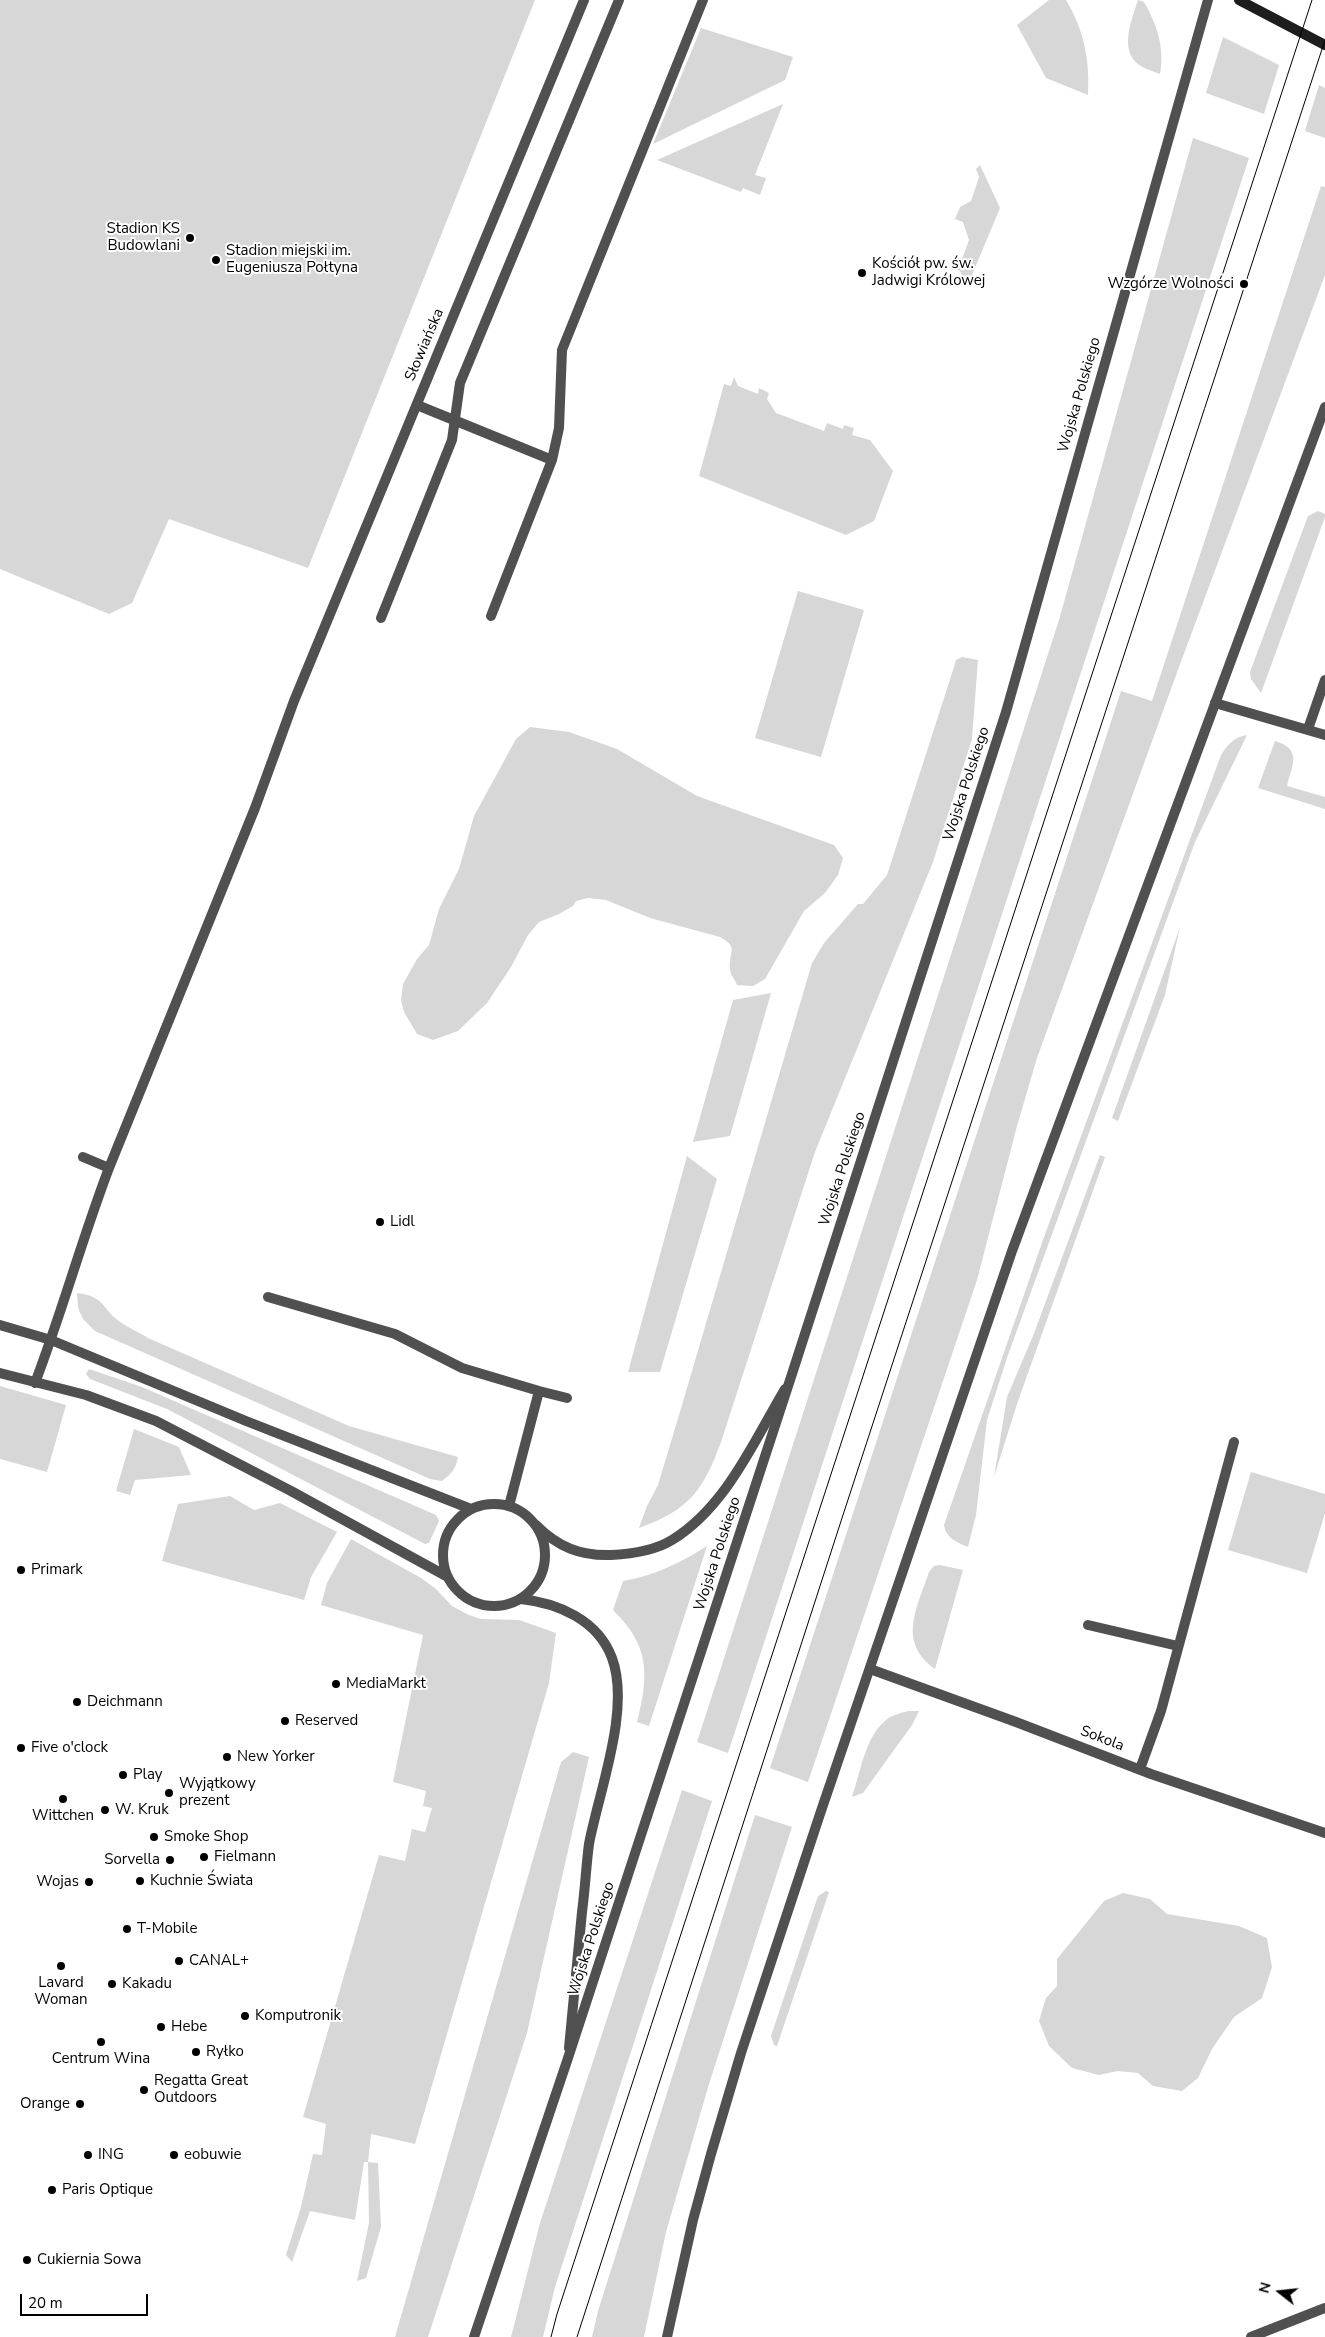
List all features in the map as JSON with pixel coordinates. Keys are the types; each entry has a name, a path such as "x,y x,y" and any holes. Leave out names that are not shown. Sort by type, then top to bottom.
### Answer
{"main road":[{"path":"1239,0 1325,45"}],"street":[{"name":"Słowiańska","path":"35,1383 108,1168 255,808 294,701 584,0"},
{"path":"381,618 452,440 460,383 619,0"},
{"path":"491,616 552,460 559,428 562,350 703,0"},
{"name":"Wojska Polskiego","path":"474,2337 567,2061 791,1377 1006,712 1208,0"},
{"path":"417,405 552,460"},
{"path":"667,2337 693,2220 739,2062 818,1820 1012,1250 1325,407"},
{"path":"1308,729 1325,680"},
{"path":"1215,703 1325,735"},
{"path":"83,1157 108,1168"},
{"path":"268,1297 396,1334 462,1368 567,1398"},
{"path":"0,1325 51,1340 246,1421 471,1510"},
{"path":"0,1373 86,1396 156,1421 291,1490 448,1577"},
{"path":"536,1525 544,1540 546,1557 542,1573 534,1588 521,1599 508,1605 480,1604 466,1599 456,1589 448,1577 443,1563 443,1548 447,1534 454,1522 471,1510 494,1504 509,1506 524,1513 536,1525 551,1540 572,1551 594,1555 626,1555 645,1551 672,1540 702,1516 729,1484 791,1377"},
{"path":"509,1506 539,1391"},
{"path":"1140,1770 1161,1711 1234,1442"},
{"path":"521,1599 545,1602 585,1622 611,1656 617,1676 618,1701 612,1739 589,1845 567,2061"},
{"path":"1088,1625 1178,1646"},
{"name":"Sokola","path":"870,1669 1016,1722 1140,1770 1325,1833"},
{"path":"1251,2337 1325,2308"}],"shaded area":[{"name":"Stadion KS Budowlani","path":"0,0 535,0 308,568 169,519 132,603 109,614 0,569"},
{"path":"1049,0 1066,0 1077,23 1087,57 1088,95 1046,78 1017,25"},
{"path":"1138,0 1144,2 1159,36 1161,45 1160,74 1138,64 1132,58 1129,50 1129,34"},
{"path":"701,28 793,57 785,80 653,144"},
{"path":"1223,37 1279,65 1264,114 1206,93"},
{"path":"1319,85 1325,88 1325,138 1305,131"},
{"path":"783,104 755,175 766,178 760,195 743,188 741,192 657,160"},
{"path":"1193,138 1249,158 728,1753 697,1742 1059,620"},
{"path":"980,165 1000,208 967,287 960,271 954,268 957,257 962,259 969,240 963,222 955,219 960,207 971,201 979,177 976,169"},
{"path":"1321,186 1325,187 1325,275 1179,667 1037,1058 1017,1126 977,1280 808,1782 770,1768 1121,691 1152,701"},
{"path":"734,377 738,386 758,394 759,388 769,393 767,399 776,413 824,431 827,423 843,429 844,425 854,428 852,435 870,440 893,471 874,521 846,535 699,476 724,384 731,386"},
{"path":"1318,511 1325,514 1325,517 1261,693 1251,679 1250,672 1308,516"},
{"path":"798,591 864,610 821,757 755,738"},
{"path":"962,657 978,660 972,739 933,862 815,1152 721,1442 708,1474 692,1497 670,1514 639,1528 647,1506 658,1485 812,963 824,943 858,904 863,904 887,875 956,660"},
{"path":"530,727 569,732 617,749 697,796 834,845 843,858 838,875 825,893 804,911 765,979 753,986 737,985 730,971 732,951 730,944 720,937 650,918 606,900 588,898 576,901 573,906 559,914 539,922 528,935 511,967 487,1003 458,1031 433,1040 417,1034 404,1012 401,1000 403,984 417,959 429,945 439,909 459,869 474,816 516,739"},
{"path":"1247,735 1195,842 1008,1355 987,1420 976,1515 968,1547 949,1536 944,1525 1044,1237 1221,755 1238,737"},
{"path":"1275,741 1284,745 1292,753 1293,764 1287,786 1325,797 1325,809 1258,788"},
{"path":"1180,927 1165,995 1118,1121 1112,1118"},
{"path":"771,993 730,1136 693,1142 733,1000"},
{"path":"1100,1155 1105,1157 1017,1404 994,1477 1007,1397 1033,1336"},
{"path":"687,1156 717,1179 660,1372 628,1372"},
{"path":"77,1293 98,1300 119,1321 148,1338 349,1426 458,1457 456,1465 442,1481 430,1479 95,1331 83,1319 78,1308"},
{"path":"89,1369 142,1387 436,1515 439,1521 429,1543 425,1544 167,1409 90,1379 86,1374"},
{"path":"0,1386 66,1405 47,1472 0,1459"},
{"path":"134,1429 179,1447 191,1475 135,1480 130,1495 116,1491"},
{"path":"1251,1472 1325,1494 1325,1513 1307,1573 1228,1550"},
{"path":"230,1496 254,1510 280,1503 337,1532 311,1577 304,1600 162,1561 178,1504"},
{"path":"351,1539 421,1578 436,1589 452,1606 469,1615 481,1619 519,1620 556,1633 549,1683 415,2144 371,2134 368,2162 364,2162 355,2220 310,2211 292,2262 286,2255 301,2207 313,2154 322,2155 326,2124 303,2117 379,1855 405,1861 412,1829 425,1832 432,1808 423,1806 426,1791 393,1782 423,1635 321,1605 327,1583"},
{"path":"707,1546 649,1726 637,1722 644,1690 643,1662 634,1636 613,1610 623,1581 645,1576 666,1568"},
{"path":"940,1565 963,1570 935,1669 923,1659 916,1648 913,1624 929,1572 934,1566"},
{"path":"909,1711 919,1711 912,1725 863,1793 852,1797 864,1757 877,1729 890,1718"},
{"path":"573,1752 589,1757 527,2033 428,2337 395,2337 561,1762"},
{"path":"682,1790 712,1801 555,2287 543,2337 511,2337 540,2223"},
{"path":"755,1815 792,1827 709,2084 666,2232 644,2337 592,2337 598,2311"},
{"path":"826,1891 829,1892 777,2046 774,2045 771,2036 818,1896"},
{"path":"1123,1893 1150,1899 1167,1914 1239,1926 1267,1938 1272,1967 1262,1998 1234,2017 1212,2049 1198,2078 1182,2091 1153,2086 1138,2073 1118,2071 1099,2075 1072,2068 1049,2046 1039,2021 1046,1998 1057,1986 1057,1959 1104,1901"},
{"path":"368,2162 378,2163 381,2227 366,2278 357,2281 369,2223"}],"tram line":[{"path":"551,2337 1312,0"},
{"path":"577,2337 843,1515 1325,40"}],"place":[{"name":"Stadion KS Budowlani","path":"190,238"},
{"name":"Stadion miejski im. Eugeniusza Połtyna","path":"216,260"},
{"name":"Kościół pw. św. Jadwigi Królowej","path":"862,273"},
{"name":"Wzgórze Wolności","path":"1244,284"},
{"name":"Lidl","path":"380,1222"},
{"name":"Primark","path":"21,1570"},
{"name":"MediaMarkt","path":"336,1684"},
{"name":"Deichmann","path":"77,1702"},
{"name":"Reserved","path":"285,1721"},
{"name":"Five o'clock","path":"21,1748"},
{"name":"New Yorker","path":"227,1757"},
{"name":"Play","path":"123,1775"},
{"name":"Wyjątkowy prezent","path":"169,1793"},
{"name":"Wittchen","path":"63,1799"},
{"name":"W. Kruk","path":"105,1810"},
{"name":"Smoke Shop","path":"154,1837"},
{"name":"Fielmann","path":"204,1857"},
{"name":"Sorvella","path":"170,1860"},
{"name":"Kuchnie Świata","path":"140,1881"},
{"name":"Wojas","path":"89,1882"},
{"name":"T-Mobile","path":"127,1929"},
{"name":"CANAL+","path":"179,1961"},
{"name":"Lavard Woman","path":"61,1966"},
{"name":"Kakadu","path":"112,1984"},
{"name":"Komputronik","path":"245,2016"},
{"name":"Hebe","path":"161,2027"},
{"name":"Centrum Wina","path":"101,2042"},
{"name":"Ryłko","path":"196,2052"},
{"name":"Regatta Great Outdoors","path":"144,2090"},
{"name":"Orange","path":"80,2104"},
{"name":"ING","path":"88,2155"},
{"name":"eobuwie","path":"174,2155"},
{"name":"Paris Optique","path":"52,2190"},
{"name":"Cukiernia Sowa","path":"27,2260"}]}
